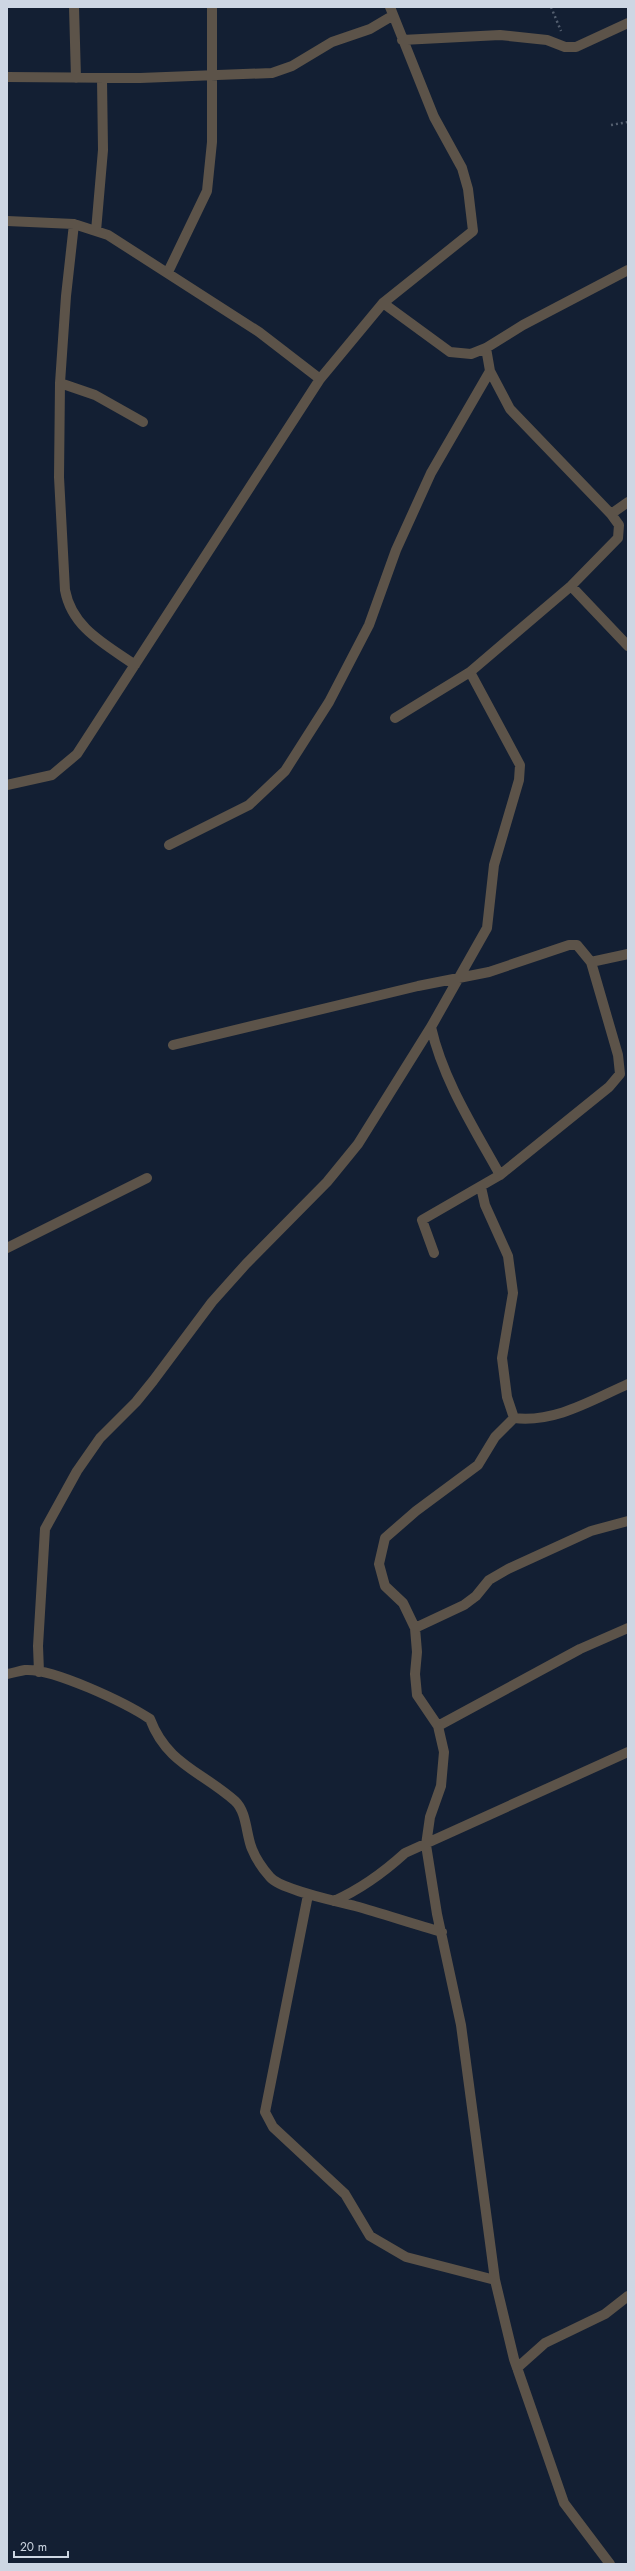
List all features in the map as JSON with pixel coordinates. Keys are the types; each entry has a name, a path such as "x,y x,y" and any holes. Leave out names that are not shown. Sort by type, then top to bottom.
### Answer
{"street":[{"path":"74,7 76,78"},
{"path":"168,272 207,191 212,142 212,7"},
{"path":"7,77 102,79 172,78 212,74 280,71 324,45 370,29 391,11 434,117 462,168 468,189 473,231 383,303 320,379 135,665 98,725 77,754 67,765 45,778 7,785"},
{"path":"402,40 500,35 547,40 565,47 576,47 591,42 628,23"},
{"path":"96,231 103,150 102,79"},
{"path":"7,222 74,224 108,235 168,272 259,332 320,379"},
{"path":"74,224 66,296 60,383 61,540 68,602 83,628 135,665"},
{"path":"383,303 450,352 471,354 486,348 523,325 628,270"},
{"path":"395,718 470,672 571,586 618,538 619,525 611,514 510,409 490,371 486,348"},
{"path":"169,845 249,805 285,771 329,702 369,625 396,550 431,473 490,371"},
{"path":"60,383 95,395 143,422"},
{"path":"611,514 628,502"},
{"path":"571,586 628,646"},
{"path":"39,1672 38,1646 44,1529 77,1471 100,1438 149,1386 212,1302 246,1264 327,1182 358,1144 431,1027 456,980 487,928 494,865 520,780 520,765 470,672"},
{"path":"173,1045 418,986 456,980 489,972 569,945 577,945 591,962 624,1077 609,1087 500,1175 422,1220 434,1253"},
{"path":"591,962 628,954"},
{"path":"431,1027 436,1052 466,1114 500,1175"},
{"path":"7,1248 147,1178"},
{"path":"481,1187 485,1205 508,1256 513,1293 502,1358 506,1397 514,1418"},
{"path":"514,1418 530,1420 564,1413 628,1384"},
{"path":"514,1418 495,1437 478,1465 416,1511 385,1538 379,1564 385,1586 402,1603 415,1628 417,1652 414,1674 417,1694 438,1726 444,1752 441,1786 430,1817 426,1845 437,1914 461,2025 495,2280 517,2368 564,2503 610,2564"},
{"path":"415,1628 464,1605 476,1596 488,1580 508,1569 591,1531 628,1521"},
{"path":"438,1726 580,1650 628,1628"},
{"path":"7,1674 25,1670 39,1672 99,1693 150,1719 157,1737 177,1760 237,1802 245,1821 252,1848 271,1879 308,1894 442,1932"},
{"path":"334,1901 356,1891 388,1869 405,1853 426,1845 628,1752"},
{"path":"308,1894 265,2112 273,2127 345,2194 370,2236 406,2257 495,2280"},
{"path":"517,2368 545,2343 605,2314 628,2296"}],"path":[{"path":"551,7 565,47"},
{"path":"610,125 628,122"}]}
